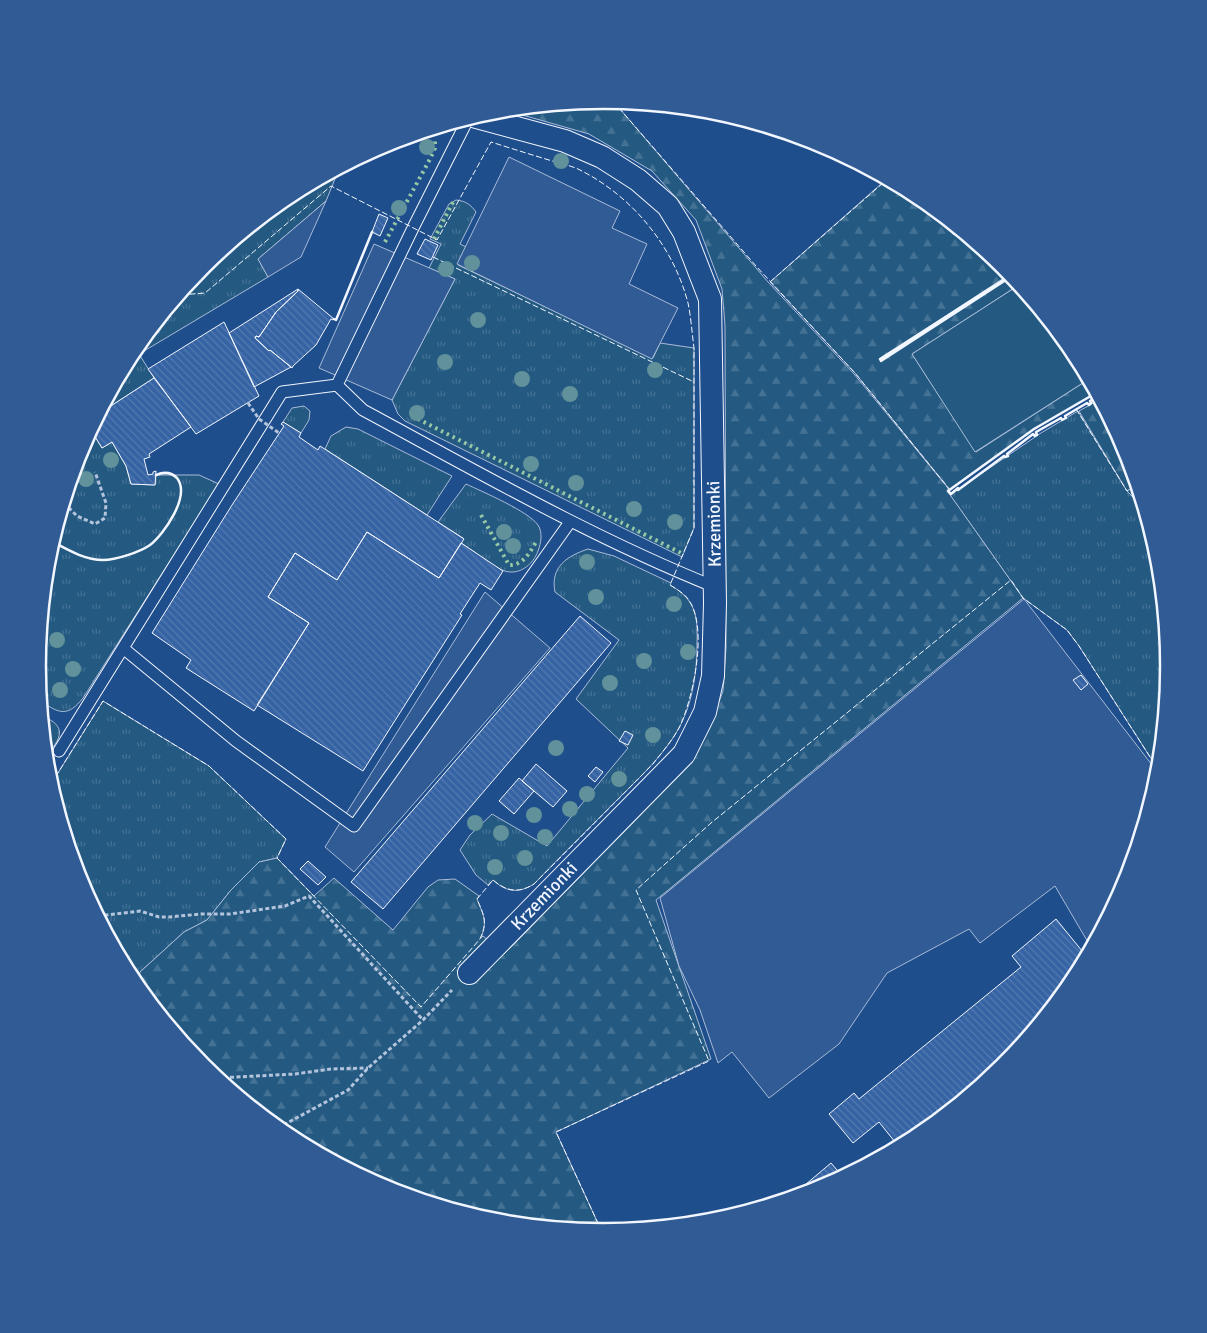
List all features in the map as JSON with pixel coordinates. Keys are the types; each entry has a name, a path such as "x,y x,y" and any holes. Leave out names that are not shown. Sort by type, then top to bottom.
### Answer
{"street":[{"name":"Krzemionki","path":"469,973 684,754 705,712 713,676 715,587 710,299 684,232 668,206 638,180 602,157 565,141 491,121"}],"lane":[{"path":"337,386 464,127"},
{"path":"60,751 282,392 337,386 363,410 570,522 715,587"},
{"path":"123,648 236,741 354,826 570,522"}],"path":[{"path":"248,403 259,419 279,433"},
{"path":"69,508 77,516 95,524 105,518 106,503 95,472"},
{"path":"105,915 140,911 169,918 201,914 230,914 285,906 309,896 423,1020"},
{"path":"285,1124 348,1090 368,1068 423,1020 469,973"},
{"path":"228,1077 368,1068"}],"green space":[{"path":"620,109 768,282 854,374 948,488 948,492 1023,598 656,900 711,1059 556,1132 598,1224 531,1219 459,1205 390,1181 325,1149 264,1109 209,1061 161,1006 139,975 184,932 207,920 231,890 259,862 277,858 314,896 334,878 393,930 428,887 438,880 455,879 479,896 477,899 484,922 481,938 483,936 504,954 689,765 710,727 723,691 726,648 725,325 722,289 696,220 652,171 589,134 523,115 567,110"},
{"path":"335,179 326,201 258,259 268,277 144,351 161,327 209,272 264,224 294,203"},
{"path":"881,184 943,224 1004,278 880,359 881,361 1005,280 1013,289 912,354 976,452 1083,383 1090,396 1034,429 950,490 855,373 770,282"},
{"path":"456,200 468,204 476,212 460,244 466,247 458,265 653,358 660,343 694,348 694,528 682,557 405,421 398,414 392,400 455,279 429,268 441,244 430,239 449,204"},
{"path":"1013,289 1046,327 1083,383 975,452 912,354"},
{"path":"140,356 154,378 112,405"},
{"path":"1094,403 1118,453 1135,499 1127,491 1079,411"},
{"path":"304,406 310,411 309,420 301,433 283,422 292,408"},
{"path":"1078,411 1127,491 1135,499 1150,558 1160,630 1160,703 1152,761 1067,630 1023,598 950,495 1041,433"},
{"path":"346,427 358,429 452,476 427,515 325,449 331,436"},
{"path":"96,438 102,448 112,442 126,466 131,484 155,485 156,475 199,475 219,484 83,698 68,711 63,712 47,705 46,666 51,594 65,522 76,487"},
{"path":"466,484 515,508 538,525 541,541 536,556 529,565 514,572 497,568 461,543 463,538 438,522"},
{"path":"588,549 614,556 671,583 670,585 690,602 697,624 697,654 688,708 673,738 659,756 534,884 517,890 507,889 493,880 488,885 476,875 460,850 470,835 492,814 547,846 628,748 576,699 619,640 555,592 554,583 558,569 573,555"},
{"path":"103,701 209,766 286,839 277,858 259,862 231,890 207,920 184,932 139,975 104,913 89,880 65,811 57,775"},
{"path":"49,719 56,724 59,729 58,739 52,747"}],"shaded area":[{"path":"509,157 620,211 612,228 647,244 629,284 678,308 652,359 457,264"},
{"path":"326,201 301,257 268,277 258,259"},
{"path":"374,244 455,279 392,400 319,368"},
{"path":"485,592 550,648 354,872 325,847"},
{"path":"1024,599 1152,765 1142,811 1131,846 1118,880 1088,942 1055,886 980,943 969,929 887,973 839,1044 769,1098 732,1052 718,1063 700,1010 679,966 660,898"}],"building":[{"path":"379,214 388,218 380,236 372,232"},
{"path":"425,239 438,245 431,260 417,254"},
{"path":"298,289 334,319 331,319 316,345 292,368 255,338 256,336 259,337 276,312"},
{"path":"298,289 276,312 259,337 256,336 255,338 291,367 254,387 229,333"},
{"path":"224,322 259,396 196,434 148,369"},
{"path":"154,378 191,427 149,454 150,457 144,459 148,475 156,471 155,485 131,484 126,466 112,442 102,448 96,438 112,405"},
{"path":"283,422 301,433 299,437 318,450 320,446 464,539 439,578 367,532 337,580 295,553 268,597 309,623 254,711 186,668 191,660 152,633 284,426 281,424"},
{"path":"367,532 439,578 461,543 503,571 491,590 480,583 460,614 462,615 363,771 257,705 309,623 268,597 295,553 337,580"},
{"path":"580,616 611,643 383,909 351,882"},
{"path":"1081,675 1088,684 1081,690 1073,680"},
{"path":"625,731 633,735 628,745 619,741"},
{"path":"536,764 567,791 553,807 522,781"},
{"path":"596,767 603,772 595,782 588,776"},
{"path":"519,778 534,791 514,814 499,801"},
{"path":"308,861 326,877 318,885 300,869"},
{"path":"1056,919 1082,951 1046,1006 1022,1034 998,1061 943,1109 894,1141 879,1122 853,1143 829,1114 854,1093 859,1099 1021,967 1012,956"},
{"path":"831,1163 838,1171 817,1181 804,1186"}],"hedge":[{"path":"385,242 430,159 435,148 435,138"},
{"path":"434,239 454,200"},
{"path":"412,416 681,553"},
{"path":"481,515 509,565 514,565 522,560 537,540"}],"fence":[{"path":"620,109 756,266 855,373 950,490"},
{"path":"57,775 103,701 209,766 286,839 277,858 421,1007 480,939 484,928 484,919 477,899 493,880 503,887 512,890 523,889 534,884 653,764 680,726 690,698 697,662 697,626 694,611 688,599 670,585 694,528 694,348 690,314 681,282 661,242 632,208 615,193 578,169 491,142 437,240 331,186 205,293 189,294"},
{"path":"770,282 882,184"},
{"path":"433,257 694,382"},
{"path":"1076,409 1127,491 1131,488"},
{"path":"598,1224 556,1132 709,1061 636,890 711,823 1011,580 1023,598 1067,630 1152,761"}],"wall":[{"path":"334,319 336,320 372,232"},
{"path":"1004,279 880,359 881,361 1005,280"},
{"path":"1090,396 1034,429 948,491 951,494 958,488 958,490 1004,456 1008,456 1007,454 1033,434 1037,435 1036,432 1061,418 1062,420 1066,418 1065,416 1087,403 1089,405 1092,400"},
{"path":"60,545 83,556 103,560 128,555 150,545 168,524 181,495 180,486 175,476 167,473 156,475"}]}
